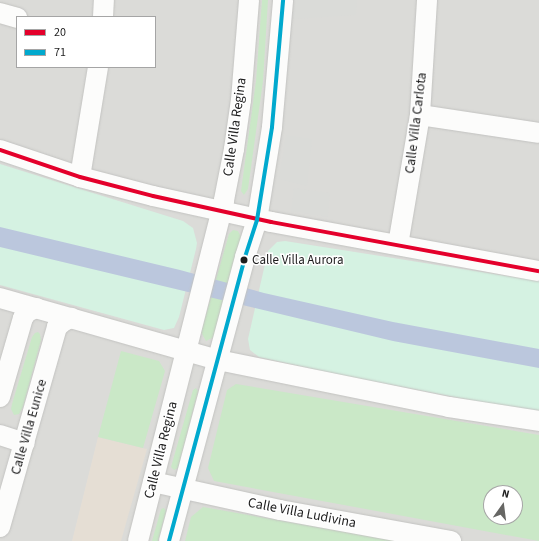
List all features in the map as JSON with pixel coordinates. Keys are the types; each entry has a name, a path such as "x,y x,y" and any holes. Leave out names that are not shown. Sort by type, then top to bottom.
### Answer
{"street":[{"path":"103,16 104,0"},
{"name":"Calle Villa Regina","path":"138,541 153,482 202,356 229,322 244,263 234,149 241,100 249,0"},
{"name":"Calle Villa Regina","path":"169,541 183,489 202,356 195,312 210,252 239,216 274,112 283,0"},
{"name":"Calle Villa Carlota","path":"398,245 420,115 427,0"},
{"path":"0,13 16,18"},
{"path":"80,177 98,68"},
{"path":"420,115 539,134"},
{"path":"0,150 80,177 152,196 239,216 539,271"},
{"path":"0,397 36,312 202,356 449,407 539,421"},
{"name":"Calle Villa Eunice","path":"0,527 25,443 36,312"},
{"path":"0,435 25,443"},
{"name":"Calle Villa Ludivina","path":"153,482 280,510 451,541"}],"shaded area":[{"path":"0,0 539,0 539,541 0,541"},
{"path":"293,0 357,0 356,15 293,19"},
{"path":"286,135 312,139 307,186 279,179"},
{"path":"294,188 330,193 328,217 291,211"},
{"path":"98,437 147,449 121,541 72,541"}],"green space":[{"path":"262,0 268,0 263,81 248,189 244,195 241,191 256,81"},
{"path":"0,164 183,221 193,228 197,243 196,249 179,317 174,328 164,330 0,285"},
{"path":"233,230 238,231 241,237 216,336 206,341 201,332 229,234"},
{"path":"285,241 539,281 539,411 491,404 336,374 259,357 250,350 248,339 268,251 277,242"},
{"path":"38,332 41,340 23,407 19,414 14,415 11,409 12,404 32,337"},
{"path":"121,351 159,361 165,371 143,448 98,437"},
{"path":"236,384 539,435 539,541 214,481 208,468 227,390"},
{"path":"196,388 198,391 178,468 174,470 171,467 193,390"},
{"path":"203,507 397,541 185,541 191,517"},
{"path":"164,508 166,511 158,541 152,541 161,509"}],"water":[{"path":"0,227 180,270 264,293 393,322 539,349 539,368 393,341 0,247"}],"transit line":[{"name":"71","path":"169,541 245,257 257,220 272,127 283,0"},
{"name":"20","path":"0,150 80,177 153,196 271,222 539,271"}],"place":[{"name":"Calle Villa Aurora","path":"244,260"}]}
